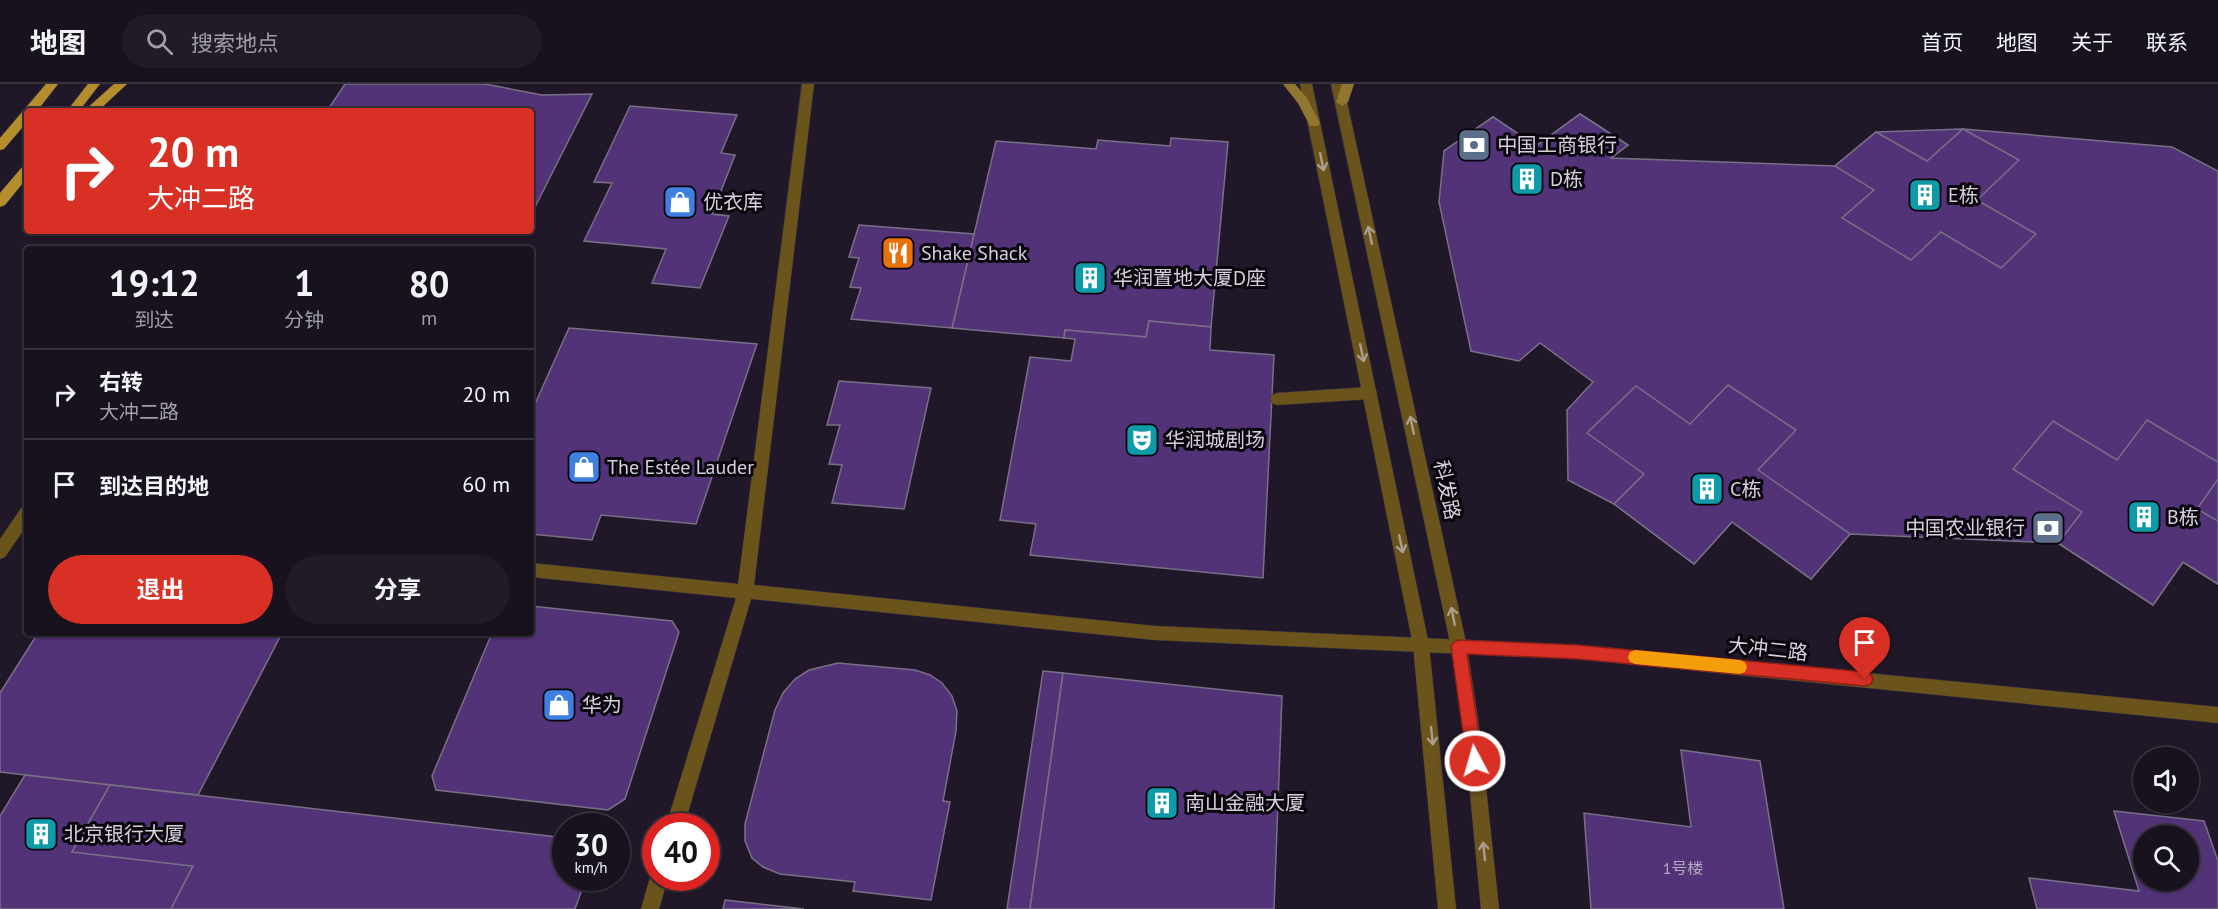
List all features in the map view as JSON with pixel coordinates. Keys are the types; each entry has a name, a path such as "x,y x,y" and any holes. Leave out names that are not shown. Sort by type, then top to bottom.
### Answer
{"main road":[{"path":"32,108 52,84"},
{"path":"75,108 94,84"},
{"path":"93,108 121,84"},
{"path":"1289,84 1303,101 1314,123"},
{"path":"1342,102 1348,84"},
{"path":"0,146 24,118"},
{"path":"0,202 24,173"}],"street":[{"path":"679,813 745,594 808,84"},
{"path":"1306,84 1421,645 1447,909"},
{"name":"科发路","path":"1337,84 1459,646 1473,740 1490,909"},
{"path":"1277,399 1370,393"},
{"path":"0,552 24,516"},
{"name":"大冲二路","path":"534,570 745,594 1155,633 1578,652 2218,715"},
{"path":"650,909 655,891"}],"building":[{"path":"345,84 485,84 542,95 592,94 534,209 534,108 329,108"},
{"path":"630,106 737,115 721,153 735,155 712,214 729,216 700,288 652,283 666,249 584,241 612,183 594,182"},
{"name":"D栋","path":"1580,114 1628,145 1577,184 1626,218 1584,251 1534,216 1497,243 1439,202 1477,174 1444,151 1493,117 1536,146"},
{"path":"1580,114 1628,145 1611,158 1835,166 1876,132 1963,129 2172,147 2218,171 2218,584 2183,562 2153,605 2058,543 1850,534 1811,579 1732,522 1694,564 1614,504 1568,480 1567,410 1593,382 1540,343 1519,361 1471,351 1439,202 1444,151 1493,117 1536,146"},
{"name":"E栋","path":"1963,129 2019,160 1977,200 2036,234 2001,268 1941,232 1911,260 1842,218 1874,190 1835,166 1876,132 1927,161"},
{"name":"华润置地大厦D座","path":"1171,138 1228,142 1211,327 1149,321 1146,337 1065,330 1064,338 952,328 996,141 1096,149 1098,140 1170,146"},
{"path":"859,225 974,234 952,328 851,319 861,288 850,287 859,258 849,257"},
{"name":"华润城剧场","path":"1149,321 1211,327 1210,350 1274,355 1263,578 1030,555 1036,524 1000,520 1030,357 1071,361 1075,339 1064,338 1065,330 1146,337"},
{"path":"569,328 757,344 696,524 601,515 592,540 534,534 534,406"},
{"path":"839,381 931,388 904,509 832,503 842,465 829,464 840,425 827,425"},
{"name":"C栋","path":"1728,385 1796,430 1758,470 1850,534 1811,579 1732,522 1694,564 1614,504 1644,474 1587,433 1636,386 1690,424"},
{"name":"B栋","path":"2147,420 2218,462 2218,479 2197,509 2218,521 2218,584 2183,562 2153,605 2058,543 2082,512 2013,469 2053,421 2117,460"},
{"name":"华为","path":"534,606 672,621 679,632 625,799 608,810 436,790 432,776 491,636 534,636"},
{"path":"36,636 280,636 198,795 0,772 0,693"},
{"path":"838,663 915,670 930,675 942,683 952,696 957,711 956,731 943,801 950,802 931,900 853,891 855,882 780,874 763,867 752,858 745,841 745,824 775,710 783,693 795,679 809,670"},
{"path":"1043,671 1063,673 1030,909 1007,909"},
{"name":"南山金融大厦","path":"1063,673 1282,696 1274,909 1030,909"},
{"path":"1681,750 1760,761 1784,909 1591,909 1584,813 1691,827"},
{"name":"北京银行大厦","path":"25,775 110,785 72,852 193,866 171,909 0,909 0,816"},
{"path":"110,785 552,836 552,891 581,891 575,909 171,909 193,866 72,852"},
{"path":"2114,811 2204,821 2218,861 2218,909 2037,909 2029,878 2133,891 2199,891 2199,825 2133,825 2133,872"},
{"path":"725,900 804,909 723,909"}],"slow traffic":[{"path":"1635,657 1740,667"}],"place":[{"name":"中国工商银行","path":"1474,145"},
{"name":"D栋","path":"1527,179"},
{"name":"E栋","path":"1925,195"},
{"name":"优衣库","path":"680,202"},
{"name":"Shake Shack","path":"898,253"},
{"name":"华润置地大厦D座","path":"1090,278"},
{"name":"华润城剧场","path":"1142,440"},
{"name":"The Estée Lauder","path":"584,467"},
{"name":"C栋","path":"1707,489"},
{"name":"B栋","path":"2144,517"},
{"name":"中国农业银行","path":"2048,528"},
{"name":"华为","path":"559,705"},
{"name":"南山金融大厦","path":"1162,803"},
{"name":"北京银行大厦","path":"41,834"}],"route":[{"path":"1475,761 1459,646 1578,652 1865,679"}]}
